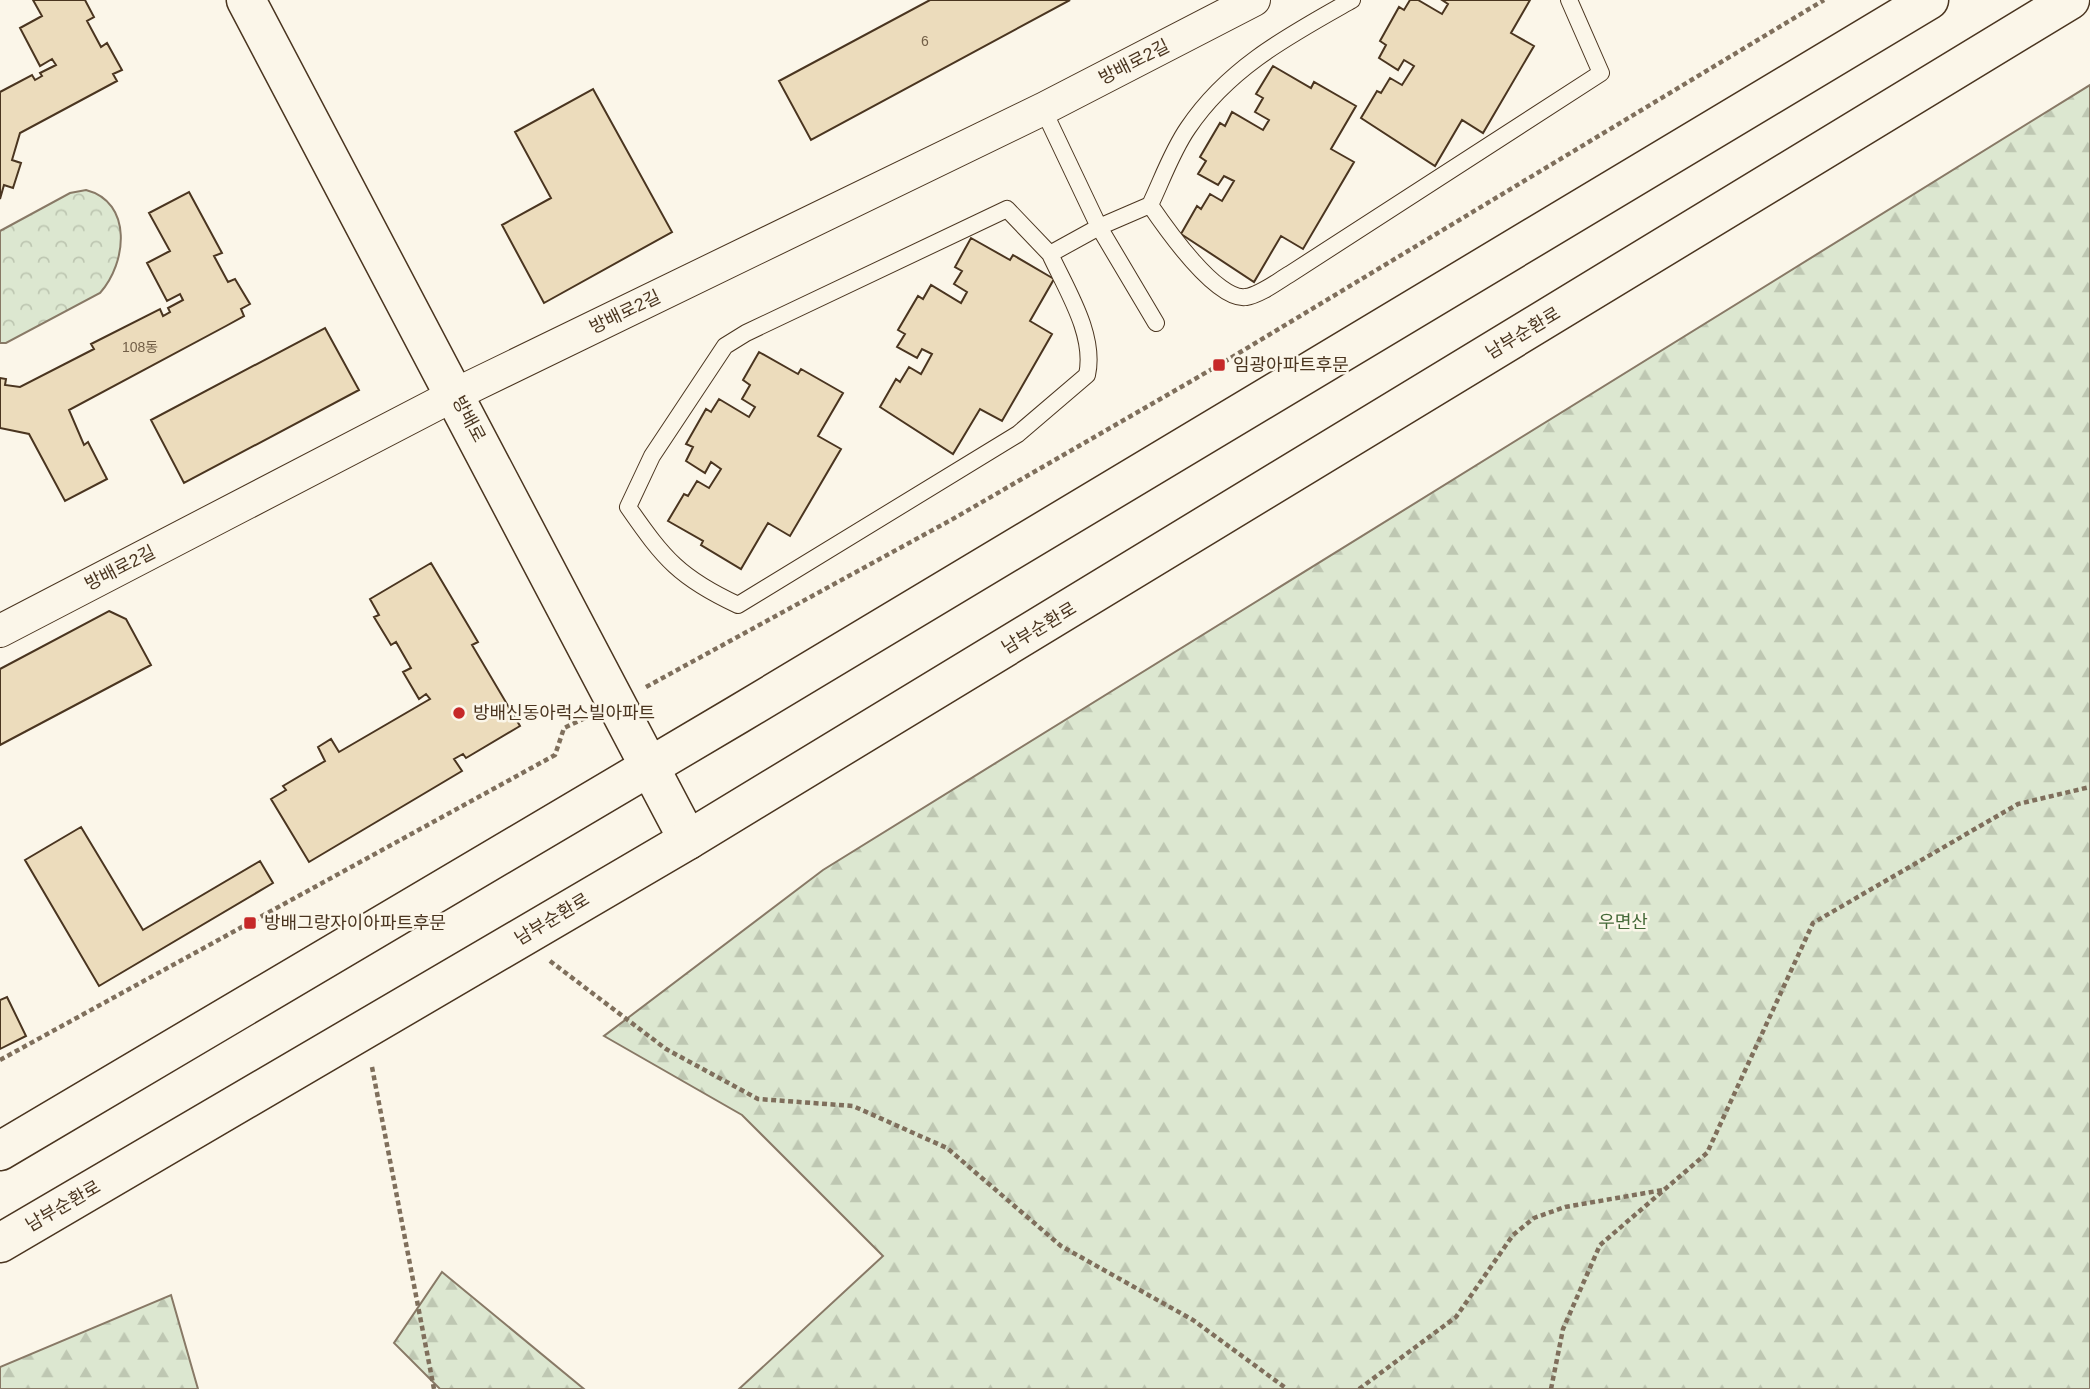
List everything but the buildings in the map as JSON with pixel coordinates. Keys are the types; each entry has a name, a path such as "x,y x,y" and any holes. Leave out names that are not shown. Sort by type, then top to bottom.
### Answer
{"main road":[{"name":"방배로","path":"246,0 456,394 688,840"},
{"name":"남부순환로","path":"0,1242 688,840 2070,0"},
{"path":"0,1151 650,766 1915,4"}],"street":[{"name":"방배로2길","path":"0,631 456,394 1043,109 1254,0"}],"lane":[{"path":"1050,254 1099,227 1150,205 1188,128 1242,67 1265,50 1352,0"},
{"path":"1150,205 1176,243 1228,294 1246,298 1290,274 1601,73 1569,0"},
{"path":"1043,109 1099,227 1156,323"},
{"path":"1007,209 1050,254 1090,351 1087,375 1018,434 738,605 704,589 677,571 628,507 652,456 725,346 746,333 1007,209"}],"path":[{"path":"704,658 1219,365 1824,0"},
{"path":"0,1060 555,755 564,728"},
{"path":"1551,1389 1563,1329 1600,1245 1707,1153 1814,923 2018,804 2090,787"},
{"path":"525,936 551,962 666,1049 758,1099 853,1106 947,1148 1061,1246 1193,1320 1287,1389"},
{"path":"365,1030 434,1389"},
{"path":"1359,1389 1456,1317 1513,1235 1534,1218 1565,1207 1664,1190"}],"green space":[{"name":"우면산","path":"2090,85 2090,1389 739,1389 883,1256 742,1115 604,1036 823,870"},
{"path":"86,190 101,197 112,207 118,220 120,250 109,280 100,293 6,343 0,343 0,231 70,193"},
{"path":"442,1272 584,1389 440,1389 394,1343"},
{"path":"171,1295 198,1389 0,1389 0,1367"}],"place":[{"name":"임광아파트후문","path":"1219,365"},
{"name":"방배신동아럭스빌아파트","path":"459,713"},
{"name":"방배그랑자이아파트후문","path":"250,923"}]}
